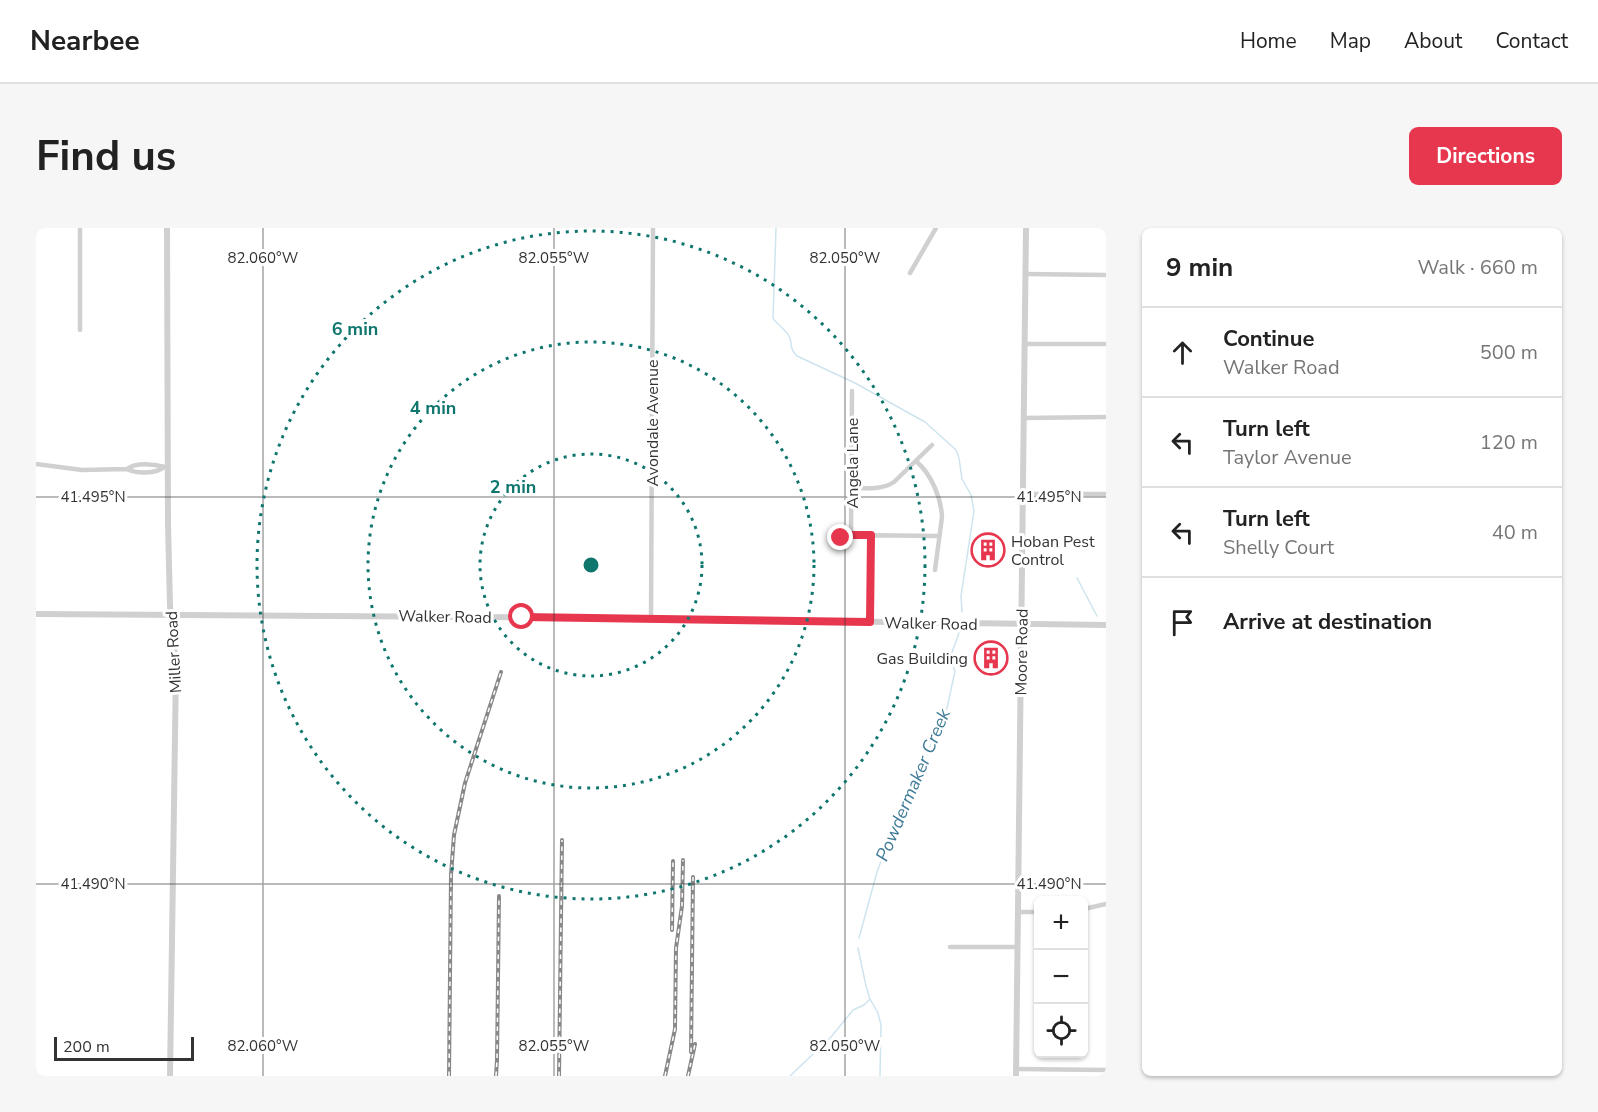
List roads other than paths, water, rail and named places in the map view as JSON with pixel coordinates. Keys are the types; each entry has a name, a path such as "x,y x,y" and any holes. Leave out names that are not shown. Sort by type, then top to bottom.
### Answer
{"street":[{"path":"80,228 80,330"},
{"name":"Miller Road","path":"167,228 166,467 171,615 176,668 170,1076"},
{"name":"Avondale Avenue","path":"651,618 653,228"},
{"path":"910,273 936,228"},
{"name":"Moore Road","path":"1016,1073 1026,228"},
{"path":"1025,274 1106,275"},
{"path":"1024,344 1106,344"},
{"name":"Angela Lane","path":"851,535 852,391"},
{"path":"1023,418 1106,417"},
{"path":"851,488 888,486 932,445"},
{"path":"916,460 927,472 942,513 935,570"},
{"path":"36,464 82,470 127,469 132,466 158,465 166,467"},
{"path":"1023,494 1106,494"},
{"path":"833,537 841,538 851,535 939,536"},
{"path":"870,622 871,535"},
{"name":"Walker Road","path":"36,614 651,618 1106,625"},
{"path":"1088,908 1106,904"},
{"path":"1018,912 1034,912"},
{"path":"950,946 1017,947"},
{"path":"1016,1073 1106,1070"}],"waterway":[{"path":"776,228 773,318 789,335 795,354 855,383 925,422 956,450 962,479 971,495 974,511 961,596 962,612"},
{"path":"1077,578 1097,616"},
{"name":"Powdermaker Creek","path":"859,938 877,872 904,799 947,708 955,671 951,655 959,633"},
{"name":"Powdermaker Creek","path":"858,948 866,986 881,1025 880,1076"},
{"path":"790,1076 831,1037 853,1010 870,999"}],"railway":[{"path":"449,1076 451,875 454,835 465,783 501,672"},
{"path":"559,1076 562,840"},
{"path":"665,1076 675,1029 676,948 682,906 683,860"},
{"path":"672,930 673,861"},
{"path":"691,1052 693,877"},
{"path":"496,1076 499,896"},
{"path":"688,1076 695,1044"}],"place":[{"name":"Hoban Pest Control","path":"988,550"},
{"name":"Gas Building","path":"991,658"}]}
